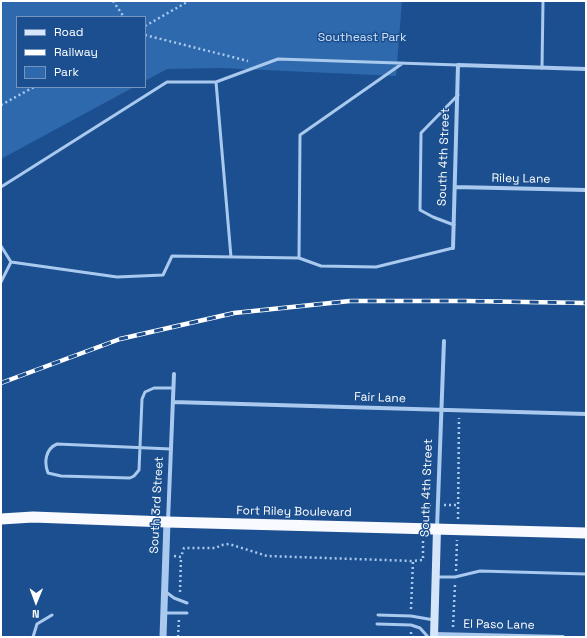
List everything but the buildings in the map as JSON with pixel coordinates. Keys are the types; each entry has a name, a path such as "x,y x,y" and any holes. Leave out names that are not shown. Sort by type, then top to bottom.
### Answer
{"highway":[{"name":"Fort Riley Boulevard","path":"1,519 34,516 168,522 586,533"}],"main road":[{"name":"South 4th Street","path":"432,636 434,620 437,528"}],"street":[{"path":"458,66 586,69"},
{"name":"South 4th Street","path":"453,248 458,66"},
{"name":"Riley Lane","path":"455,187 586,190"},
{"name":"South 4th Street","path":"437,528 444,341"},
{"name":"South 3rd Street","path":"162,637 174,374"},
{"name":"Fair Lane","path":"173,402 586,414"},
{"name":"El Paso Lane","path":"432,636 563,637"}],"lane":[{"path":"542,68 543,1"},
{"path":"1,187 167,82 216,82 278,59 458,66"},
{"path":"299,258 300,135 403,63"},
{"path":"216,82 231,257"},
{"path":"454,225 420,210 422,134 458,95"},
{"path":"1,246 11,262 117,277 163,275 172,256 299,258 320,266 376,267 453,248"},
{"path":"1,282 11,262"},
{"path":"171,449 141,447 57,444 48,450 46,468 48,473 54,475 130,478 134,476 139,470 141,447 142,399 145,392 154,388 173,388"},
{"path":"435,578 455,577 480,571 586,574"},
{"path":"165,591 174,598 187,603"},
{"path":"164,613 187,613"},
{"path":"32,637 37,624 52,614"},
{"path":"378,615 411,616 434,620"},
{"path":"377,624 410,625 420,628 432,636"}],"path":[{"path":"113,1 123,16"},
{"path":"146,25 190,1"},
{"path":"146,35 263,65"},
{"path":"1,105 32,88"},
{"path":"457,529 460,411"},
{"path":"166,556 181,556 184,548 216,548 221,545 229,544 266,556 413,561 422,560 424,504"},
{"path":"411,616 413,561"},
{"path":"410,625 411,635 413,637"}],"green space":[{"name":"Southeast Park","path":"1,1 402,1 396,76 221,68 167,69 146,80 146,16 16,16 16,88 132,88 1,159"}],"railway":[{"path":"1,383 120,339 234,313 350,301 586,303"}]}
